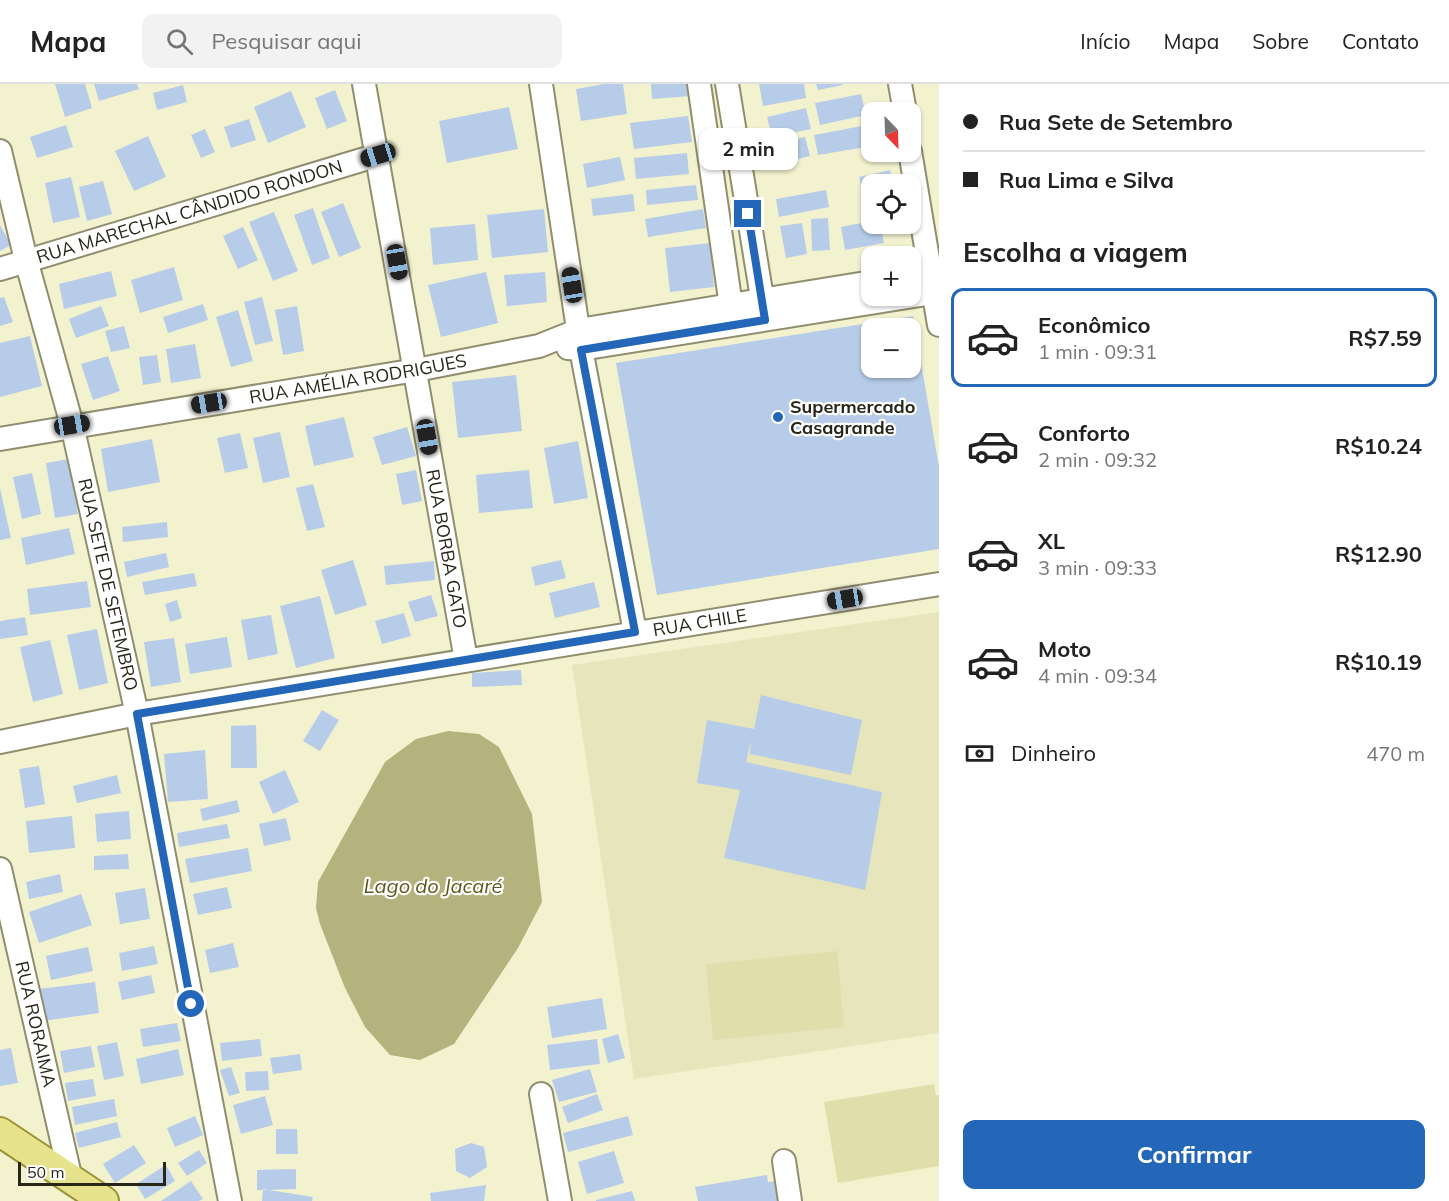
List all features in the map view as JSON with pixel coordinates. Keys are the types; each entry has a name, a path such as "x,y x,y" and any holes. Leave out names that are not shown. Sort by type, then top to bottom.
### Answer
{"main road":[{"path":"0,1132 104,1201"}],"street":[{"name":"RUA BORBA GATO","path":"364,84 466,660"},
{"path":"541,84 580,340 635,632"},
{"path":"699,84 732,316"},
{"path":"728,84 764,311"},
{"path":"900,84 903,102"},
{"name":"RUA SETE DE SETEMBRO","path":"0,151 26,260 72,425 137,714 230,1201"},
{"name":"RUA MARECHAL CÂNDIDO RONDON","path":"0,269 378,155"},
{"path":"912,162 939,325"},
{"name":"RUA AMÉLIA RODRIGUES","path":"0,439 930,281"},
{"name":"RUA AMÉLIA RODRIGUES","path":"764,311 861,285"},
{"name":"RUA CHILE","path":"0,742 137,714 939,584"},
{"name":"RUA RORAIMA","path":"0,869 71,1180"},
{"path":"541,1094 560,1201"},
{"path":"784,1161 790,1201"}],"shaded area":[{"path":"939,612 939,1033 634,1079 572,665"},
{"path":"837,951 844,1027 713,1040 706,964"},
{"path":"934,1084 936,1095 939,1095 939,1166 838,1183 824,1102"}],"water":[{"name":"Lago do Jacaré","path":"448,731 479,734 499,747 532,814 542,902 518,948 454,1044 420,1060 390,1055 365,1027 345,988 320,924 316,908 318,882 385,762 416,739"}],"building":[{"path":"55,84 85,84 92,108 65,117"},
{"path":"94,84 137,84 139,89 99,101"},
{"path":"604,84 623,84 627,114 581,121 576,89"},
{"path":"651,84 691,84 691,96 652,99"},
{"path":"759,84 804,84 806,98 763,106"},
{"path":"816,84 843,84 843,85 818,90"},
{"path":"183,85 187,102 157,110 153,93"},
{"path":"335,90 347,121 327,129 315,98"},
{"path":"291,91 306,127 268,143 254,107"},
{"path":"861,94 863,102 861,102 861,116 820,125 815,103"},
{"path":"509,107 518,149 447,163 439,121"},
{"path":"806,108 811,129 772,137 767,117"},
{"path":"688,116 692,142 634,149 630,123"},
{"path":"249,119 256,140 231,148 224,127"},
{"path":"66,125 73,147 37,158 30,137"},
{"path":"861,126 861,148 818,155 814,135"},
{"path":"205,129 215,152 201,158 191,135"},
{"path":"148,136 166,177 134,191 115,151"},
{"path":"805,137 810,156 773,165 769,146"},
{"path":"687,153 689,174 636,179 634,158"},
{"path":"620,157 625,180 587,188 583,164"},
{"path":"890,170 891,174 872,174"},
{"path":"71,177 80,217 53,223 45,183"},
{"path":"103,181 112,214 87,221 79,187"},
{"path":"696,185 698,200 647,205 646,190"},
{"path":"826,190 829,207 779,217 776,199"},
{"path":"633,194 635,211 593,216 591,199"},
{"path":"343,203 361,248 339,257 321,212"},
{"path":"313,208 330,258 312,265 294,215"},
{"path":"544,209 548,252 492,258 487,215"},
{"path":"703,209 706,228 648,237 645,219"},
{"path":"274,212 298,271 273,281 249,222"},
{"path":"828,218 830,250 812,251 811,219"},
{"path":"802,223 807,254 786,258 780,226"},
{"path":"861,223 861,234 882,234 884,243 845,250 841,227"},
{"path":"475,224 478,260 433,265 430,228"},
{"path":"0,225 11,245 0,251"},
{"path":"243,227 258,260 238,269 223,236"},
{"path":"710,243 714,287 670,292 665,248"},
{"path":"174,267 183,300 140,313 131,280"},
{"path":"111,271 117,296 64,309 59,284"},
{"path":"486,272 498,323 441,337 428,285"},
{"path":"545,272 547,302 507,306 504,275"},
{"path":"4,297 13,322 0,326 0,298"},
{"path":"262,297 273,341 255,345 244,302"},
{"path":"203,304 208,320 168,333 163,317"},
{"path":"101,306 109,326 76,338 69,319"},
{"path":"297,306 304,351 283,355 275,310"},
{"path":"238,310 253,361 231,367 216,317"},
{"name":"Supermercado Casagrande","path":"861,324 861,378 921,378 921,362 939,467 939,549 657,595 616,363"},
{"path":"124,326 130,348 111,352 105,331"},
{"path":"30,336 42,386 0,397 0,343"},
{"path":"195,344 201,378 171,383 166,349"},
{"path":"157,355 161,382 143,385 139,357"},
{"path":"108,356 120,391 93,400 81,364"},
{"path":"516,375 522,431 458,438 452,382"},
{"path":"344,417 354,457 314,466 305,426"},
{"path":"407,427 416,456 382,465 373,437"},
{"path":"280,432 290,477 263,483 253,438"},
{"path":"240,433 248,468 225,473 217,438"},
{"path":"152,439 160,482 108,492 101,449"},
{"path":"578,441 588,498 554,504 544,448"},
{"path":"69,459 78,514 55,518 46,463"},
{"path":"416,470 422,501 402,505 396,474"},
{"path":"529,470 533,508 479,513 476,475"},
{"path":"32,473 41,514 22,519 13,477"},
{"path":"313,484 325,527 307,531 296,488"},
{"path":"0,488 11,538 0,540"},
{"path":"167,522 168,537 123,542 122,527"},
{"path":"69,528 75,554 26,565 21,538"},
{"path":"166,553 169,567 127,577 124,562"},
{"path":"353,560 367,605 335,615 321,570"},
{"path":"561,560 566,578 535,586 531,567"},
{"path":"434,561 435,580 386,585 384,566"},
{"path":"194,573 197,586 145,595 142,582"},
{"path":"87,581 91,607 30,615 27,589"},
{"path":"594,582 600,607 555,618 549,593"},
{"path":"431,595 438,616 415,622 408,602"},
{"path":"320,596 335,658 296,668 280,606"},
{"path":"177,600 182,618 170,622 165,604"},
{"path":"404,613 411,636 382,644 375,621"},
{"path":"271,615 278,654 248,660 241,620"},
{"path":"25,617 28,635 0,639 0,621"},
{"path":"97,629 108,683 79,690 67,635"},
{"path":"227,637 232,667 190,674 185,644"},
{"path":"174,638 181,682 151,687 144,642"},
{"path":"50,640 63,694 33,702 20,647"},
{"path":"521,670 522,685 472,687 472,673"},
{"path":"761,695 862,720 851,775 750,754 751,740 746,762 882,792 865,890 724,858 740,790 697,783 707,720 754,729"},
{"path":"322,710 339,720 320,751 303,741"},
{"path":"256,725 257,768 231,768 231,726"},
{"path":"205,750 208,799 168,802 164,754"},
{"path":"39,766 45,804 25,808 19,769"},
{"path":"285,770 299,802 273,814 259,782"},
{"path":"117,775 121,793 77,803 73,786"},
{"path":"237,800 240,812 203,821 200,809"},
{"path":"129,811 131,839 97,842 95,814"},
{"path":"72,816 75,848 29,853 26,821"},
{"path":"286,818 291,840 264,846 259,824"},
{"path":"227,824 230,838 179,847 177,833"},
{"path":"248,848 252,871 190,883 185,859"},
{"path":"128,854 129,869 94,870 94,856"},
{"path":"60,874 63,892 29,899 26,882"},
{"path":"227,887 232,908 198,915 193,894"},
{"path":"145,888 150,919 120,924 115,893"},
{"path":"81,894 92,925 39,943 29,912"},
{"path":"233,943 239,967 210,973 205,950"},
{"path":"154,946 158,964 122,971 119,953"},
{"path":"88,947 93,971 51,980 46,956"},
{"path":"151,975 155,993 122,1000 118,982"},
{"path":"95,982 99,1013 43,1021 39,989"},
{"path":"602,998 607,1029 552,1038 547,1007"},
{"path":"177,1023 181,1041 143,1047 140,1029"},
{"path":"618,1034 625,1058 608,1063 602,1039"},
{"path":"260,1039 262,1056 222,1061 220,1043"},
{"path":"597,1039 600,1064 550,1070 547,1045"},
{"path":"117,1042 124,1076 104,1080 97,1046"},
{"path":"91,1046 95,1067 64,1073 60,1051"},
{"path":"11,1048 18,1083 0,1086 0,1050"},
{"path":"178,1049 184,1075 141,1084 136,1059"},
{"path":"300,1054 302,1070 273,1074 270,1058"},
{"path":"231,1067 240,1093 229,1096 220,1070"},
{"path":"590,1069 597,1092 559,1102 552,1080"},
{"path":"268,1071 269,1090 246,1091 245,1072"},
{"path":"93,1079 96,1096 68,1101 65,1083"},
{"path":"597,1094 603,1110 568,1123 562,1107"},
{"path":"265,1096 273,1125 241,1134 233,1105"},
{"path":"114,1099 117,1116 75,1125 72,1107"},
{"path":"195,1116 203,1135 175,1147 167,1128"},
{"path":"628,1116 633,1135 568,1152 563,1133"},
{"path":"117,1122 121,1137 79,1148 75,1133"},
{"path":"276,1129 297,1129 298,1154 276,1154"},
{"path":"471,1143 484,1147 487,1167 470,1178 456,1171 455,1149"},
{"path":"134,1145 146,1163 115,1183 103,1164"},
{"path":"199,1150 207,1163 187,1176 178,1163"},
{"path":"614,1151 624,1183 587,1194 578,1162"},
{"path":"166,1165 175,1181 145,1199 136,1184"},
{"path":"296,1169 296,1189 257,1190 257,1170"},
{"path":"767,1175 768,1182 776,1181 779,1201 698,1201 695,1187"},
{"path":"191,1181 203,1199 199,1201 161,1201"},
{"path":"486,1185 484,1201 431,1201 430,1193"},
{"path":"263,1189 313,1197 312,1201 262,1201"},
{"path":"632,1191 635,1201 596,1201 596,1200"}],"place":[{"name":"Supermercado Casagrande","path":"778,417"}],"route":[{"path":"191,1004 137,714 635,632 581,350 765,320 748,214"}]}
